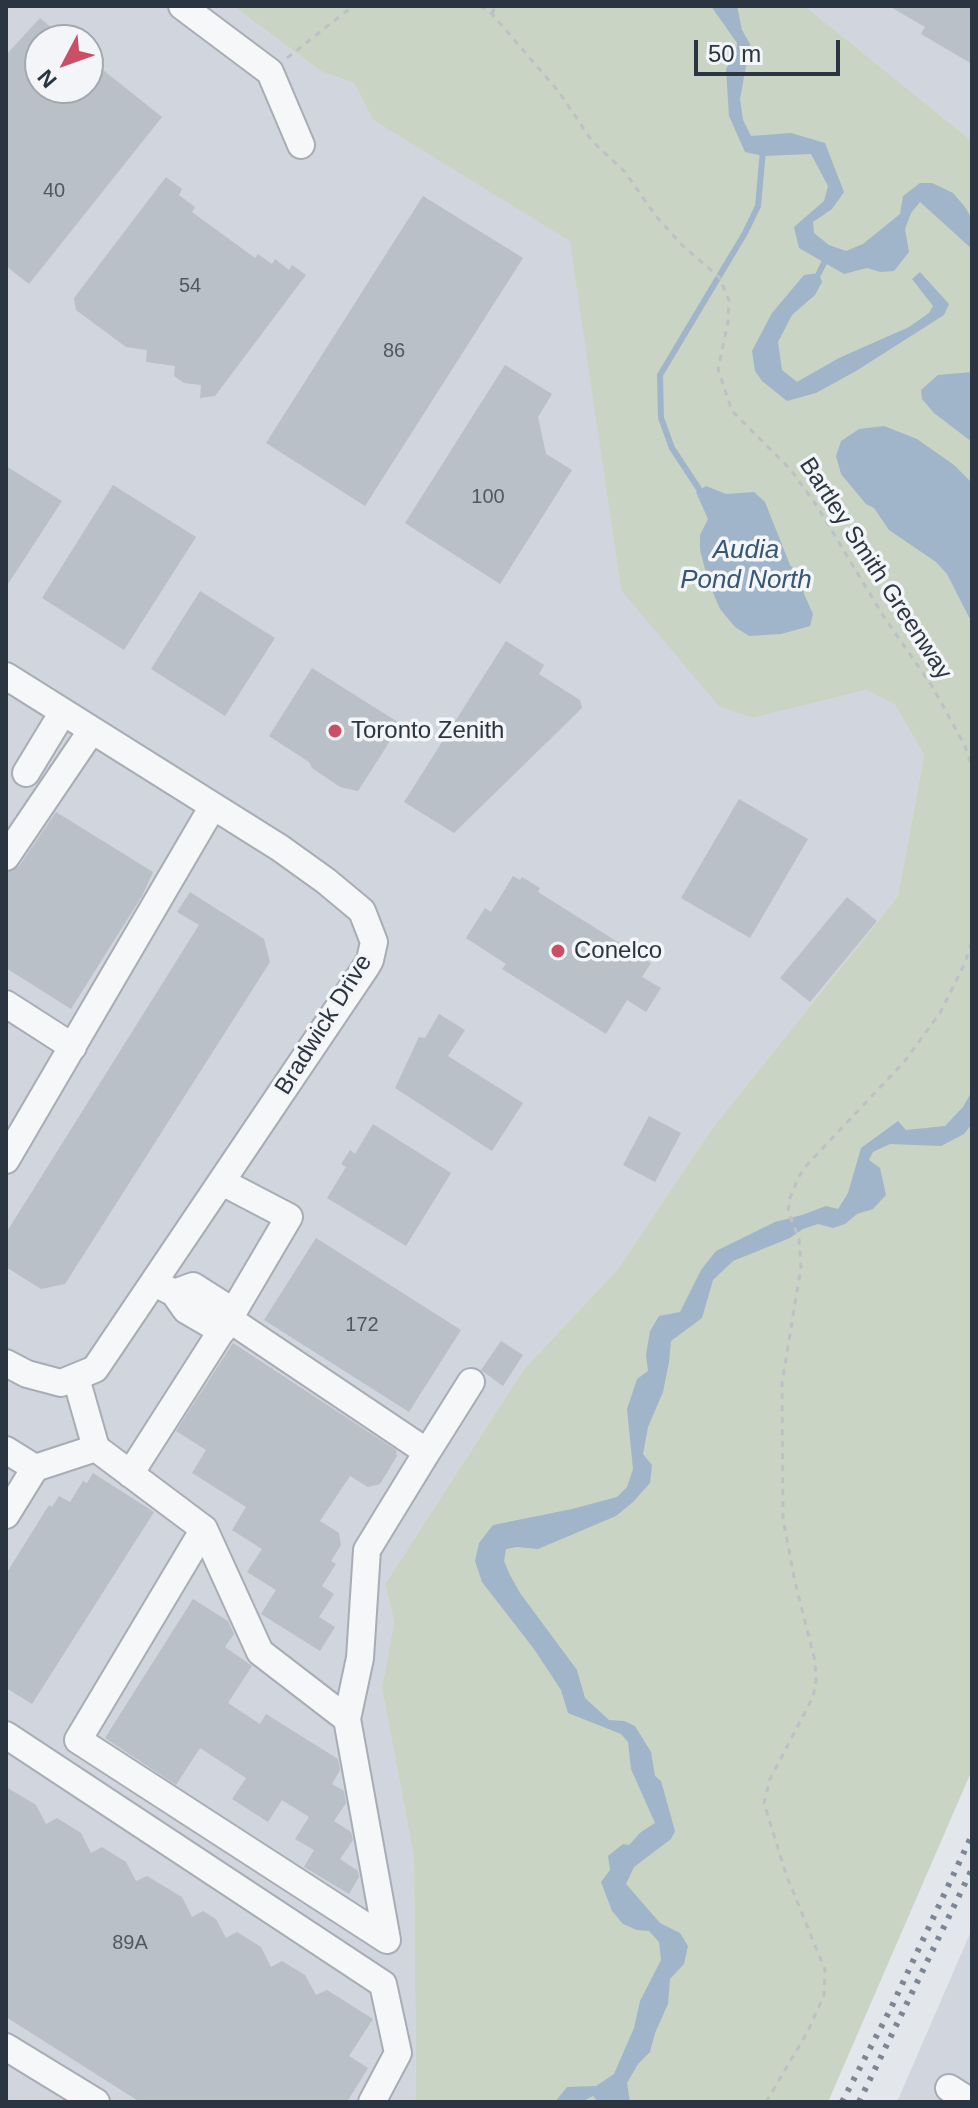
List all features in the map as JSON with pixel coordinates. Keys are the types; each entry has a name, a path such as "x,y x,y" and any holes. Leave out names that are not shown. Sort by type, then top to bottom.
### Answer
{"street":[{"path":"182,6 270,72 301,145"},
{"name":"Bradwick Drive","path":"6,676 280,848 362,911 374,942 366,967 222,1182 164,1288 95,1369 76,1378"},
{"path":"26,773 63,712"},
{"path":"6,857 92,730"},
{"path":"6,1160 213,806"},
{"path":"6,1004 73,1047"},
{"path":"130,1474 228,1321 289,1217 222,1182"},
{"path":"164,1288 186,1310 228,1321 427,1452"},
{"path":"6,1363 27,1374 61,1383 76,1378 96,1448 204,1529 260,1652 347,1719"},
{"path":"204,1529 78,1740 387,1940 347,1719 360,1658 367,1550 471,1382"},
{"path":"6,1515 35,1468 96,1448"},
{"path":"6,1450 35,1468"},
{"path":"6,1735 383,1984 398,2053 372,2102"},
{"path":"6,2047 96,2102"},
{"path":"949,2088 971,2102"}],"path":[{"path":"270,72 353,6"},
{"name":"Bartley Smith Greenway","path":"480,6 492,14 559,92 592,141 625,172 655,215 682,245 719,277 729,300 728,322 718,369 732,411 791,470 817,506 882,614 932,686 965,746 972,767"},
{"path":"492,14 495,6"},
{"path":"766,2102 808,2031 824,1995 825,1970 786,1874 764,1803 770,1779 813,1697 816,1681 815,1661 783,1519 782,1383 801,1267 799,1239 788,1211 790,1198 805,1167 904,1062 940,1013 965,963 972,941"}],"shaded area":[{"path":"6,6 233,6 322,72 354,83 373,120 571,241 621,590 753,718 867,690 895,705 924,755 898,896 711,1130 618,1269 524,1369 385,1584 394,1622 382,1688 414,1858 416,2102 6,2102"},
{"path":"805,6 972,6 972,141 930,107"},
{"path":"972,1929 972,2102 897,2102"}],"green space":[{"path":"233,6 805,6 972,141 972,1770 828,2102 416,2102 414,1858 382,1688 394,1622 385,1584 524,1369 618,1269 711,1130 898,896 924,755 895,705 867,690 753,718 719,706 621,590 570,241 373,120 354,83 322,72"}],"water":[{"path":"711,6 737,6 742,30 750,44 740,99 743,120 751,136 791,133 825,143 844,192 832,209 813,222 814,233 829,245 846,251 863,244 900,214 903,196 920,183 932,183 953,193 965,207 972,219 972,249 920,202 911,213 905,229 909,252 894,271 880,272 867,268 844,274 799,248 794,227 824,201 828,186 811,154 763,156 745,152 729,116 726,69 736,52 737,43"},
{"path":"920,272 949,304 944,315 856,371 816,393 787,401 762,381 755,371 752,351 772,313 804,275 819,273 822,282 815,295 792,315 778,342 782,370 797,382 839,358 909,327 929,313 933,306 912,279"},
{"path":"972,372 972,442 934,413 922,399 921,390 938,375"},
{"path":"884,426 917,439 954,465 972,483 972,623 947,574 936,562 889,530 874,508 866,504 841,474 836,456 841,441 859,429"},
{"name":"Audia Pond North","path":"706,486 726,494 754,492 765,502 790,565 803,579 804,594 813,614 810,626 781,634 749,636 735,627 720,609 700,550 700,535 708,519 696,492"},
{"path":"972,1091 972,1124 964,1134 941,1146 890,1144 873,1152 869,1160 880,1168 886,1195 873,1209 833,1228 818,1224 803,1229 790,1238 733,1261 713,1280 702,1318 671,1341 663,1392 648,1427 643,1454 652,1465 650,1483 633,1502 616,1516 538,1549 506,1549 504,1561 510,1575 577,1670 585,1698 609,1720 635,1726 651,1752 655,1776 661,1781 675,1831 671,1839 634,1867 626,1884 660,1923 680,1933 688,1946 684,1964 670,1979 668,2004 650,2052 638,2064 627,2083 630,2102 598,2102 593,2096 581,2102 555,2102 567,2087 596,2086 614,2074 634,2028 640,2001 661,1960 659,1942 649,1931 623,1924 612,1911 601,1882 610,1870 608,1856 623,1844 629,1845 655,1823 631,1769 628,1742 621,1734 568,1713 561,1690 534,1649 482,1582 475,1561 479,1543 493,1525 617,1497 627,1487 633,1469 627,1409 637,1379 648,1371 646,1355 650,1331 659,1316 680,1312 701,1270 716,1251 775,1222 826,1206 838,1209 848,1193 861,1148 898,1121 906,1130 945,1126 963,1107"}],"building":[{"path":"889,6 972,6 972,64 921,34 925,27"},
{"path":"24,35 24,104 104,104 104,71 162,117 29,284 6,266 6,55"},
{"path":"166,177 182,189 179,195 195,207 192,212 255,258 258,254 272,264 275,259 289,270 292,265 306,275 215,396 200,398 201,385 184,383 174,376 175,366 146,362 147,350 126,347 76,310 74,298"},
{"path":"423,196 523,258 365,506 266,443"},
{"path":"505,365 552,394 538,417 546,454 572,470 500,584 405,523"},
{"path":"6,466 62,501 6,587"},
{"path":"113,485 196,537 124,650 42,598"},
{"path":"200,591 275,638 225,716 151,669"},
{"path":"506,641 544,665 539,674 580,700 582,708 454,833 404,802"},
{"name":"Toronto Zenith","path":"312,668 401,724 358,791 340,787 269,736"},
{"path":"739,799 808,839 750,938 681,898"},
{"path":"56,812 153,872 142,896 71,1009 6,968 6,873 19,866"},
{"name":"Conelco","path":"513,876 520,880 522,877 540,888 538,892 651,963 642,977 661,988 646,1012 627,1000 606,1034 502,969 506,964 466,938 485,908 491,912"},
{"path":"190,892 264,939 270,962 65,1284 41,1289 6,1267 6,1233 199,925 177,912"},
{"path":"847,897 877,921 810,1002 780,978"},
{"path":"439,1014 465,1030 448,1056 523,1103 492,1151 395,1088 419,1037 425,1038"},
{"path":"649,1116 681,1133 655,1182 623,1165"},
{"path":"373,1124 451,1173 406,1246 327,1198 346,1167 341,1164 350,1150 355,1154"},
{"path":"316,1238 461,1330 409,1412 264,1320"},
{"path":"501,1341 523,1355 503,1386 481,1370"},
{"path":"233,1343 396,1450 397,1456 380,1484 368,1487 350,1476 320,1521 339,1533 341,1545 331,1561 336,1564 322,1586 334,1594 319,1617 335,1627 320,1651 261,1614 276,1590 247,1572 262,1549 232,1530 246,1507 192,1473 206,1450 176,1431"},
{"path":"93,1473 154,1512 32,1704 6,1688 6,1574 49,1505 52,1507 59,1496 70,1502 83,1481 87,1483"},
{"path":"193,1599 228,1621 234,1634 225,1647 252,1666 228,1703 260,1724 266,1714 338,1759 340,1770 332,1784 344,1791 346,1803 334,1821 351,1832 353,1840 340,1859 358,1871 359,1877 349,1894 304,1867 314,1850 295,1839 309,1817 282,1800 268,1822 232,1799 246,1778 200,1748 176,1785 105,1738"},
{"path":"6,1787 36,1805 46,1824 57,1818 81,1833 91,1853 102,1847 126,1862 136,1881 147,1876 182,1897 192,1917 203,1911 216,1919 226,1938 237,1932 261,1947 271,1967 282,1961 305,1975 316,1995 327,1990 373,2019 349,2056 368,2068 347,2102 140,2102 6,2017"}],"waterway":[{"path":"699,489 672,448 661,418 660,375 758,206 763,150"},
{"path":"819,273 826,259"}],"railway":[{"path":"842,2102 891,2008 972,1835"},
{"path":"859,2102 972,1869"}],"place":[{"name":"Toronto Zenith","path":"335,731"},
{"name":"Conelco","path":"558,951"}]}
